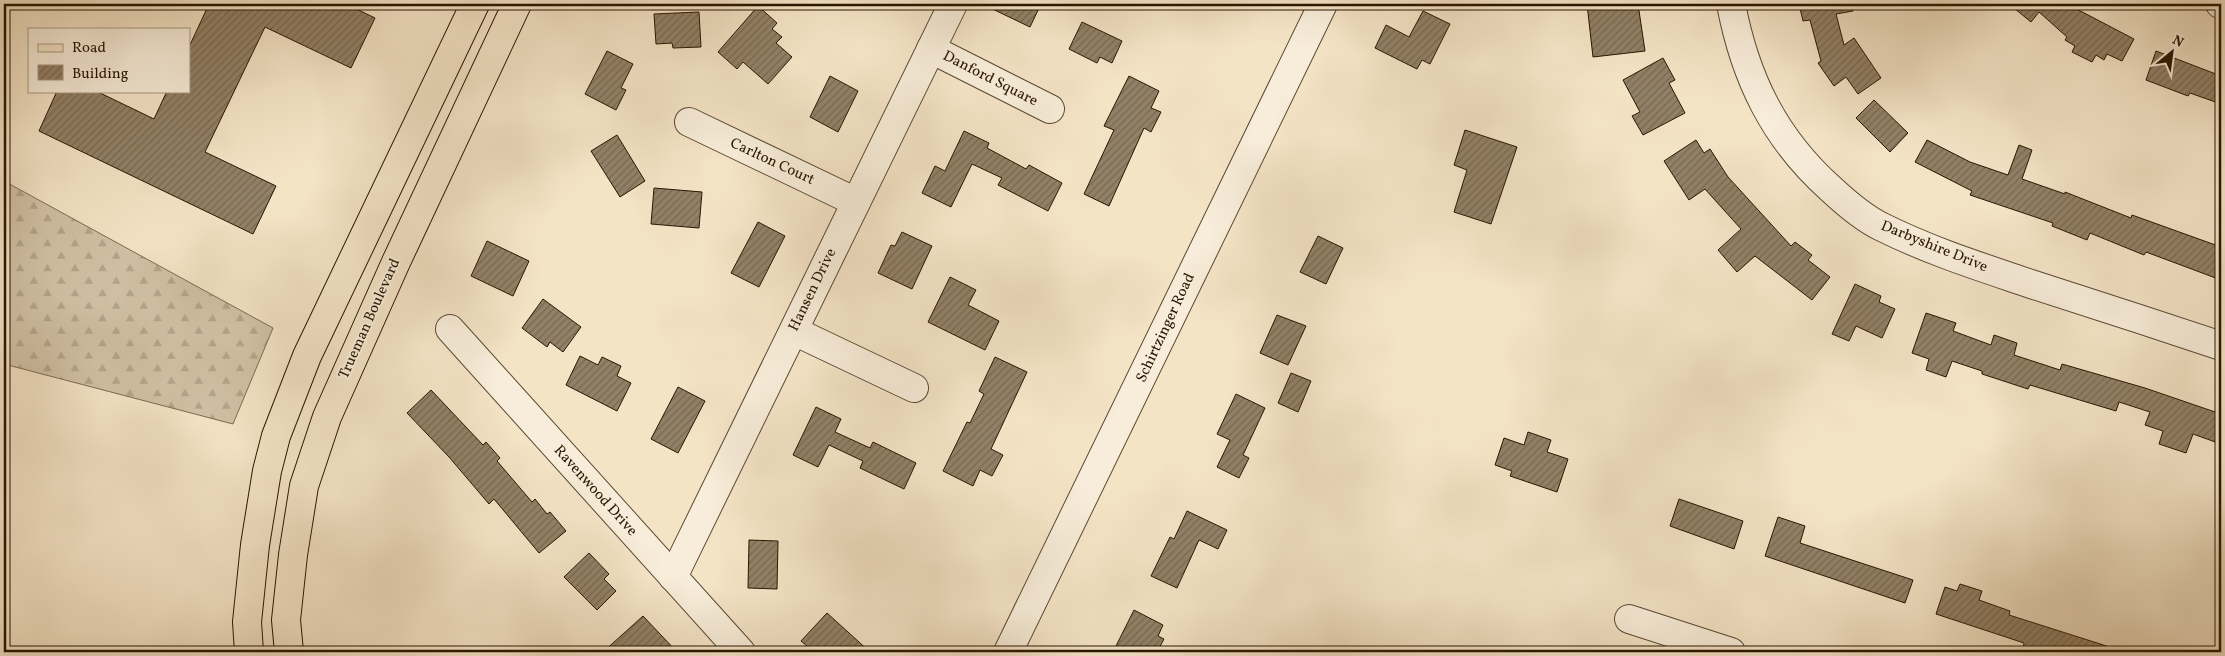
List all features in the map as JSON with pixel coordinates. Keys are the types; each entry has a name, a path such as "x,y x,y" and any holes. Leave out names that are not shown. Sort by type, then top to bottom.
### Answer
{"main road":[{"path":"249,652 247,622 255,545 267,471 276,436 307,356 475,4"},
{"name":"Trueman Boulevard","path":"289,652 286,620 304,486 327,417 396,262 517,4"}],"street":[{"name":"Hansen Drive","path":"673,577 953,4"},
{"name":"Schirtzinger Road","path":"1008,652 1323,4"},
{"name":"Darbyshire Drive","path":"1731,4 1737,38 1767,113 1790,147 1816,176 1848,205 1881,227 1957,259 2221,346"},
{"name":"Danford Square","path":"930,49 1050,109"},
{"name":"Carlton Court","path":"689,122 856,202"},
{"name":"Ravenwood Drive","path":"450,329 741,652"},
{"path":"794,331 914,388"},
{"path":"1629,619 1731,652"}],"green space":[{"path":"4,181 273,328 233,424 4,364"}],"building":[{"path":"209,4 346,4 375,18 351,68 265,27 205,152 276,186 253,234 39,131 57,92 98,92 154,119 167,92 190,92 190,45"},
{"path":"982,4 1041,4 1030,27"},
{"path":"1587,4 1638,4 1645,51 1593,57"},
{"path":"1799,4 1852,4 1853,11 1836,14 1844,45 1854,38 1881,78 1858,94 1846,77 1834,86 1818,63 1821,61 1810,20 1803,21"},
{"path":"2009,4 2067,4 2134,39 2122,61 2107,54 2104,60 2096,55 2092,62 2072,52 2075,46 2065,40 2067,37 2039,12 2031,22"},
{"path":"758,6 777,23 772,29 782,37 776,43 792,57 768,84 743,62 737,69 718,52"},
{"path":"1423,11 1450,24 1430,64 1422,60 1417,69 1375,48 1386,25 1409,37"},
{"path":"699,12 701,47 673,48 672,43 656,44 654,14"},
{"path":"1082,22 1122,41 1112,63 1100,57 1097,63 1069,49"},
{"path":"607,51 633,64 621,88 626,90 616,110 585,94"},
{"path":"2156,51 2221,76 2221,104 2190,93 2188,96 2146,80"},
{"path":"1663,58 1675,80 1669,83 1685,113 1643,135 1632,116 1640,112 1623,80"},
{"path":"830,76 858,91 838,132 810,117"},
{"path":"1129,76 1159,91 1151,108 1161,112 1151,132 1144,128 1109,206 1084,194 1114,130 1104,126"},
{"path":"1874,100 1908,133 1890,152 1856,118"},
{"path":"1465,130 1517,147 1491,224 1454,212 1467,170 1454,165"},
{"path":"964,131 989,143 987,148 1026,169 1029,165 1062,183 1048,211 998,185 1002,178 972,164 951,207 922,193 935,166 945,171"},
{"path":"617,135 645,181 620,197 591,151"},
{"path":"1696,140 1704,153 1710,149 1728,177 1791,246 1795,242 1812,255 1808,260 1830,277 1812,300 1755,256 1737,272 1718,250 1741,229 1705,189 1689,200 1664,161"},
{"path":"1927,140 1970,162 2008,175 2019,145 2032,150 2022,179 2065,194 2065,192 2131,218 2132,215 2221,247 2221,280 2146,252 2144,255 2090,233 2087,240 2052,226 2053,223 1970,195 1972,191 1915,162"},
{"path":"654,188 702,192 699,228 651,224"},
{"path":"758,222 785,236 759,287 731,273"},
{"path":"902,232 932,246 912,289 878,273 891,245 895,246"},
{"path":"1318,236 1343,248 1326,284 1300,272"},
{"path":"487,241 529,261 513,296 471,276"},
{"path":"950,277 976,290 968,305 999,321 985,350 928,322"},
{"path":"1855,284 1881,296 1879,302 1895,309 1882,338 1856,326 1849,341 1832,334"},
{"path":"543,299 581,327 563,352 550,342 547,347 522,328"},
{"path":"1926,313 1956,323 1953,331 1991,345 1994,335 2017,343 2014,355 2060,370 2062,364 2145,388 2221,414 2221,444 2193,434 2186,453 2159,444 2163,431 2145,425 2150,412 2119,402 2116,411 2030,385 2028,389 1982,374 1982,371 1952,361 1946,377 1926,370 1929,359 1912,353"},
{"path":"1277,315 1306,326 1288,365 1260,353"},
{"path":"580,356 598,365 602,357 621,366 617,376 631,383 617,411 566,385"},
{"path":"995,357 1027,372 991,449 1003,455 992,476 980,470 973,486 943,471 967,422 970,423 984,394 979,391"},
{"path":"1291,373 1311,381 1298,412 1278,403"},
{"path":"678,387 705,401 678,453 651,439"},
{"path":"431,390 483,445 486,442 500,458 497,461 532,502 535,499 547,514 550,512 566,531 539,553 494,499 489,504 449,457 407,413"},
{"path":"1236,394 1265,408 1243,455 1249,458 1239,478 1217,467 1230,440 1217,434"},
{"path":"816,407 841,419 835,432 870,448 873,442 916,463 904,489 860,468 863,461 829,445 818,467 793,455"},
{"path":"1528,432 1551,440 1547,452 1568,459 1557,492 1510,476 1512,471 1495,465 1504,438 1524,445"},
{"path":"1679,499 1743,521 1734,549 1670,526"},
{"path":"1187,511 1227,530 1218,549 1199,540 1177,588 1151,576 1170,537 1174,539"},
{"path":"1778,517 1805,526 1800,543 1913,580 1905,603 1765,556"},
{"path":"749,540 778,541 777,589 748,588"},
{"path":"589,553 609,574 604,579 616,591 597,610 564,577"},
{"path":"1960,584 1982,591 1979,600 2010,611 2009,615 2116,649 2115,652 2034,652 2023,649 2024,643 1936,614 1945,587 1957,591"},
{"path":"1134,610 1163,625 1158,636 1164,639 1157,652 1113,652"},
{"path":"827,613 870,652 814,652 801,641"},
{"path":"643,616 677,652 603,652"}]}
